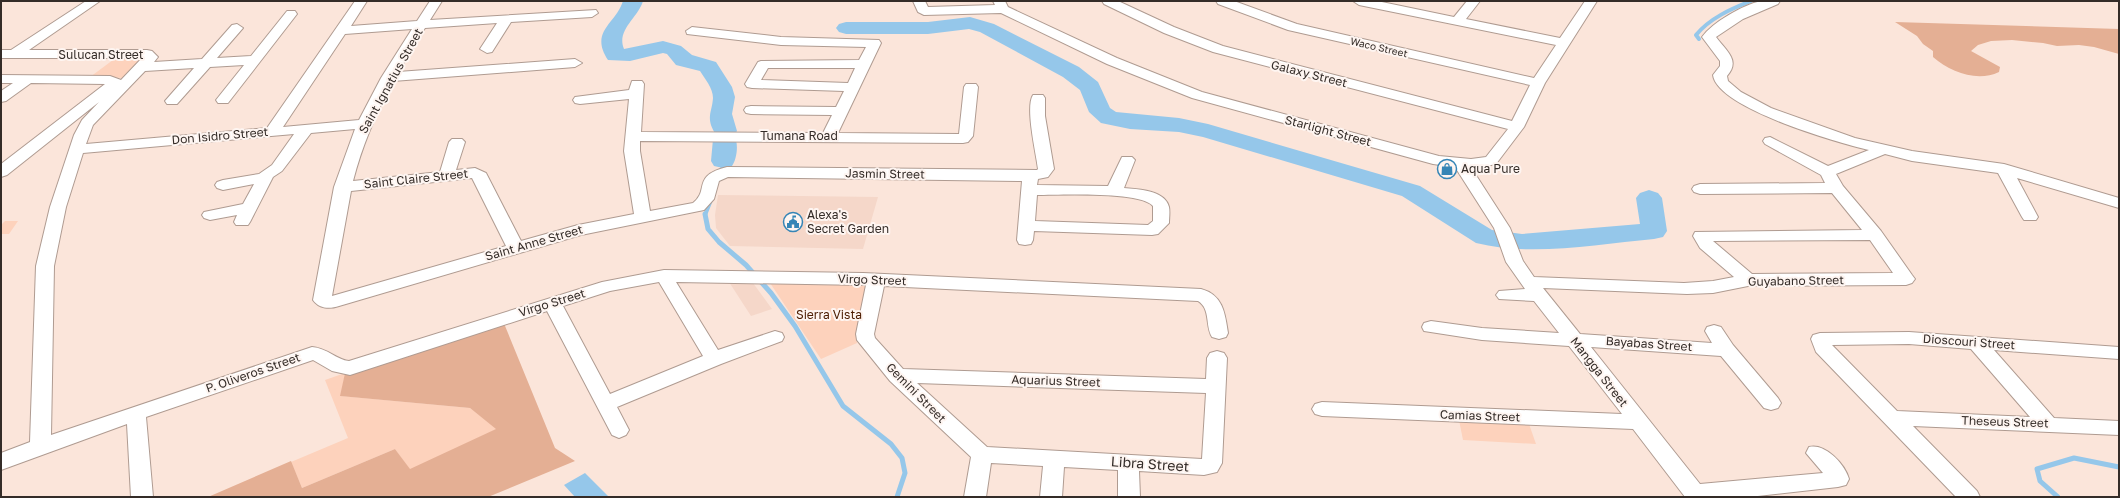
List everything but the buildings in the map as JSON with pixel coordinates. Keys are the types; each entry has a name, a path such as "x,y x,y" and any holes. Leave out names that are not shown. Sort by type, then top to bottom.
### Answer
{"street":[{"path":"8,54 94,1"},
{"path":"272,132 361,1"},
{"name":"Saint Ignatius Street","path":"324,302 322,300 342,187 364,124 390,77 436,1"},
{"path":"919,1 924,11 1001,5"},
{"name":"Galaxy Street","path":"1108,1 1169,30 1218,49 1517,127"},
{"name":"Waco Street","path":"1222,1 1293,27 1538,83"},
{"path":"1359,1 1563,43"},
{"path":"1457,22 1474,1"},
{"name":"Starlight Street","path":"1001,5 1112,61 1197,95 1438,161 1460,164 1491,161 1517,127 1538,83 1591,1"},
{"path":"1774,1 1712,32 1709,37 1723,54 1728,64 1720,75 1721,82 1736,95 1766,111 1882,150 2004,169 2119,203"},
{"path":"342,30 423,23 506,20 592,12"},
{"path":"223,100 253,60 291,14"},
{"path":"487,49 506,20"},
{"path":"172,101 237,28"},
{"path":"692,31 786,42 874,43 829,136"},
{"name":"Sulucan Street","path":"8,54 151,56 142,68 87,123 76,149 58,207 45,266 40,446"},
{"path":"142,68 253,60"},
{"path":"390,77 574,63"},
{"path":"854,87 752,84 763,65 766,64 864,64"},
{"path":"1,78 116,81 115,84 1,172"},
{"path":"1,98 28,79"},
{"name":"Tumana Road","path":"634,136 965,138 971,87"},
{"path":"580,100 637,89 632,151 643,217"},
{"path":"1034,180 1046,169 1038,116 1038,98"},
{"path":"751,110 842,111"},
{"name":"Don Isidro Street","path":"76,149 364,124"},
{"path":"210,214 246,215 264,178 277,168 306,129"},
{"path":"1770,141 1827,172 1836,188 1875,234"},
{"path":"447,175 458,142"},
{"path":"1827,172 1882,150"},
{"path":"1114,192 1127,160"},
{"name":"Mangga Street","path":"1460,164 1502,228 1515,262 1573,339 1696,495"},
{"path":"2004,169 2030,217"},
{"name":"Jasmin Street","path":"722,172 1034,180 1141,195 1156,200 1162,206 1160,225 1152,230 1025,233 1034,180"},
{"name":"Saint Anne Street","path":"324,302 333,302 578,230 701,206 713,177 722,172"},
{"name":"Saint Claire Street","path":"342,187 473,173 480,176 516,248"},
{"path":"223,185 264,178"},
{"path":"1700,189 1836,188"},
{"path":"1748,280 1715,252 1701,236 1875,234"},
{"name":"Guyabano Street","path":"1505,295 1534,288 1684,288 1713,287 1748,280 1904,279 1905,276 1875,234"},
{"path":"664,276 714,359"},
{"name":"Virgo Street","path":"505,318 608,286 664,276 751,276 876,280 1201,295 1210,300 1214,306 1219,333"},
{"name":"Gemini Street","path":"876,280 865,337 897,376 938,416 982,455"},
{"path":"552,303 619,430"},
{"name":"P. Oliveros Street","path":"1,462 40,446 312,353 319,354 339,367 350,368 505,318"},
{"name":"Bayabas Street","path":"1432,327 1482,334 1726,350"},
{"path":"1714,331 1726,350 1771,403"},
{"path":"606,404 714,359 775,337"},
{"name":"Dioscouri Street","path":"1892,418 1818,340 1909,338 2119,353"},
{"path":"1976,342 2048,424"},
{"name":"Libra Street","path":"982,455 1204,467 1210,466 1212,463 1217,358"},
{"name":"Aquarius Street","path":"897,376 1215,386"},
{"name":"Camias Street","path":"1322,409 1639,422"},
{"path":"136,414 142,497"},
{"path":"1892,418 1969,497"},
{"name":"Theseus Street","path":"1892,418 2119,428"},
{"path":"1696,495 1838,480 1837,474 1816,453"},
{"path":"975,497 982,455"},
{"path":"1051,497 1054,458"},
{"path":"1128,462 1129,497"}],"shaded area":[{"path":"1895,22 2119,29 2119,54 2094,47 2079,45 2057,46 2012,40 1991,41 1978,45 1971,51 2000,67 1999,72 1991,75 1974,76 1948,68 1940,63 1933,57 1933,51 1923,44 1917,36"},
{"name":"Alexa's Secret Garden","path":"718,195 878,197 863,249 730,246 716,228 715,215"},
{"path":"729,282 753,283 772,309 751,316"},
{"path":"503,321 555,448 575,461 488,497 208,497 291,461 302,488 395,449 410,469 496,429 470,408 340,396 345,373"}],"green space":[{"path":"117,57 146,58 127,78 90,77"},
{"path":"5,221 18,221 9,234 1,234 1,225"},
{"name":"Sierra Vista","path":"770,283 868,285 856,337 857,343 821,359"},
{"path":"345,373 341,396 470,408 497,429 410,470 395,449 302,488 291,462 348,438 325,380"},
{"path":"1459,420 1529,424 1536,444 1463,440"}],"water":[{"path":"585,473 609,497 575,497 564,485"}],"waterway":[{"path":"633,1 628,12 614,30 612,46 616,55 630,55 663,47 674,50 684,60 708,67 721,87 724,97 720,114 725,131"},
{"path":"1699,39 1696,35 1714,19 1751,1"},
{"path":"846,28 928,28 970,23 987,28 1071,72 1090,87 1100,112 1109,118 1130,122 1179,125 1208,131 1411,191 1485,237 1522,242 1654,231 1649,198"},
{"path":"723,161 725,139"},
{"path":"722,173 723,161"},
{"path":"705,215 711,200"},
{"path":"705,215 708,229 719,242 746,265 771,293 795,326 843,406 891,444 902,458 905,473 897,497"},
{"path":"2058,497 2040,481 2037,469 2074,458 2119,467"}],"place":[{"name":"Aqua Pure","path":"1447,169"},
{"name":"Alexa's Secret Garden","path":"793,222"}]}
